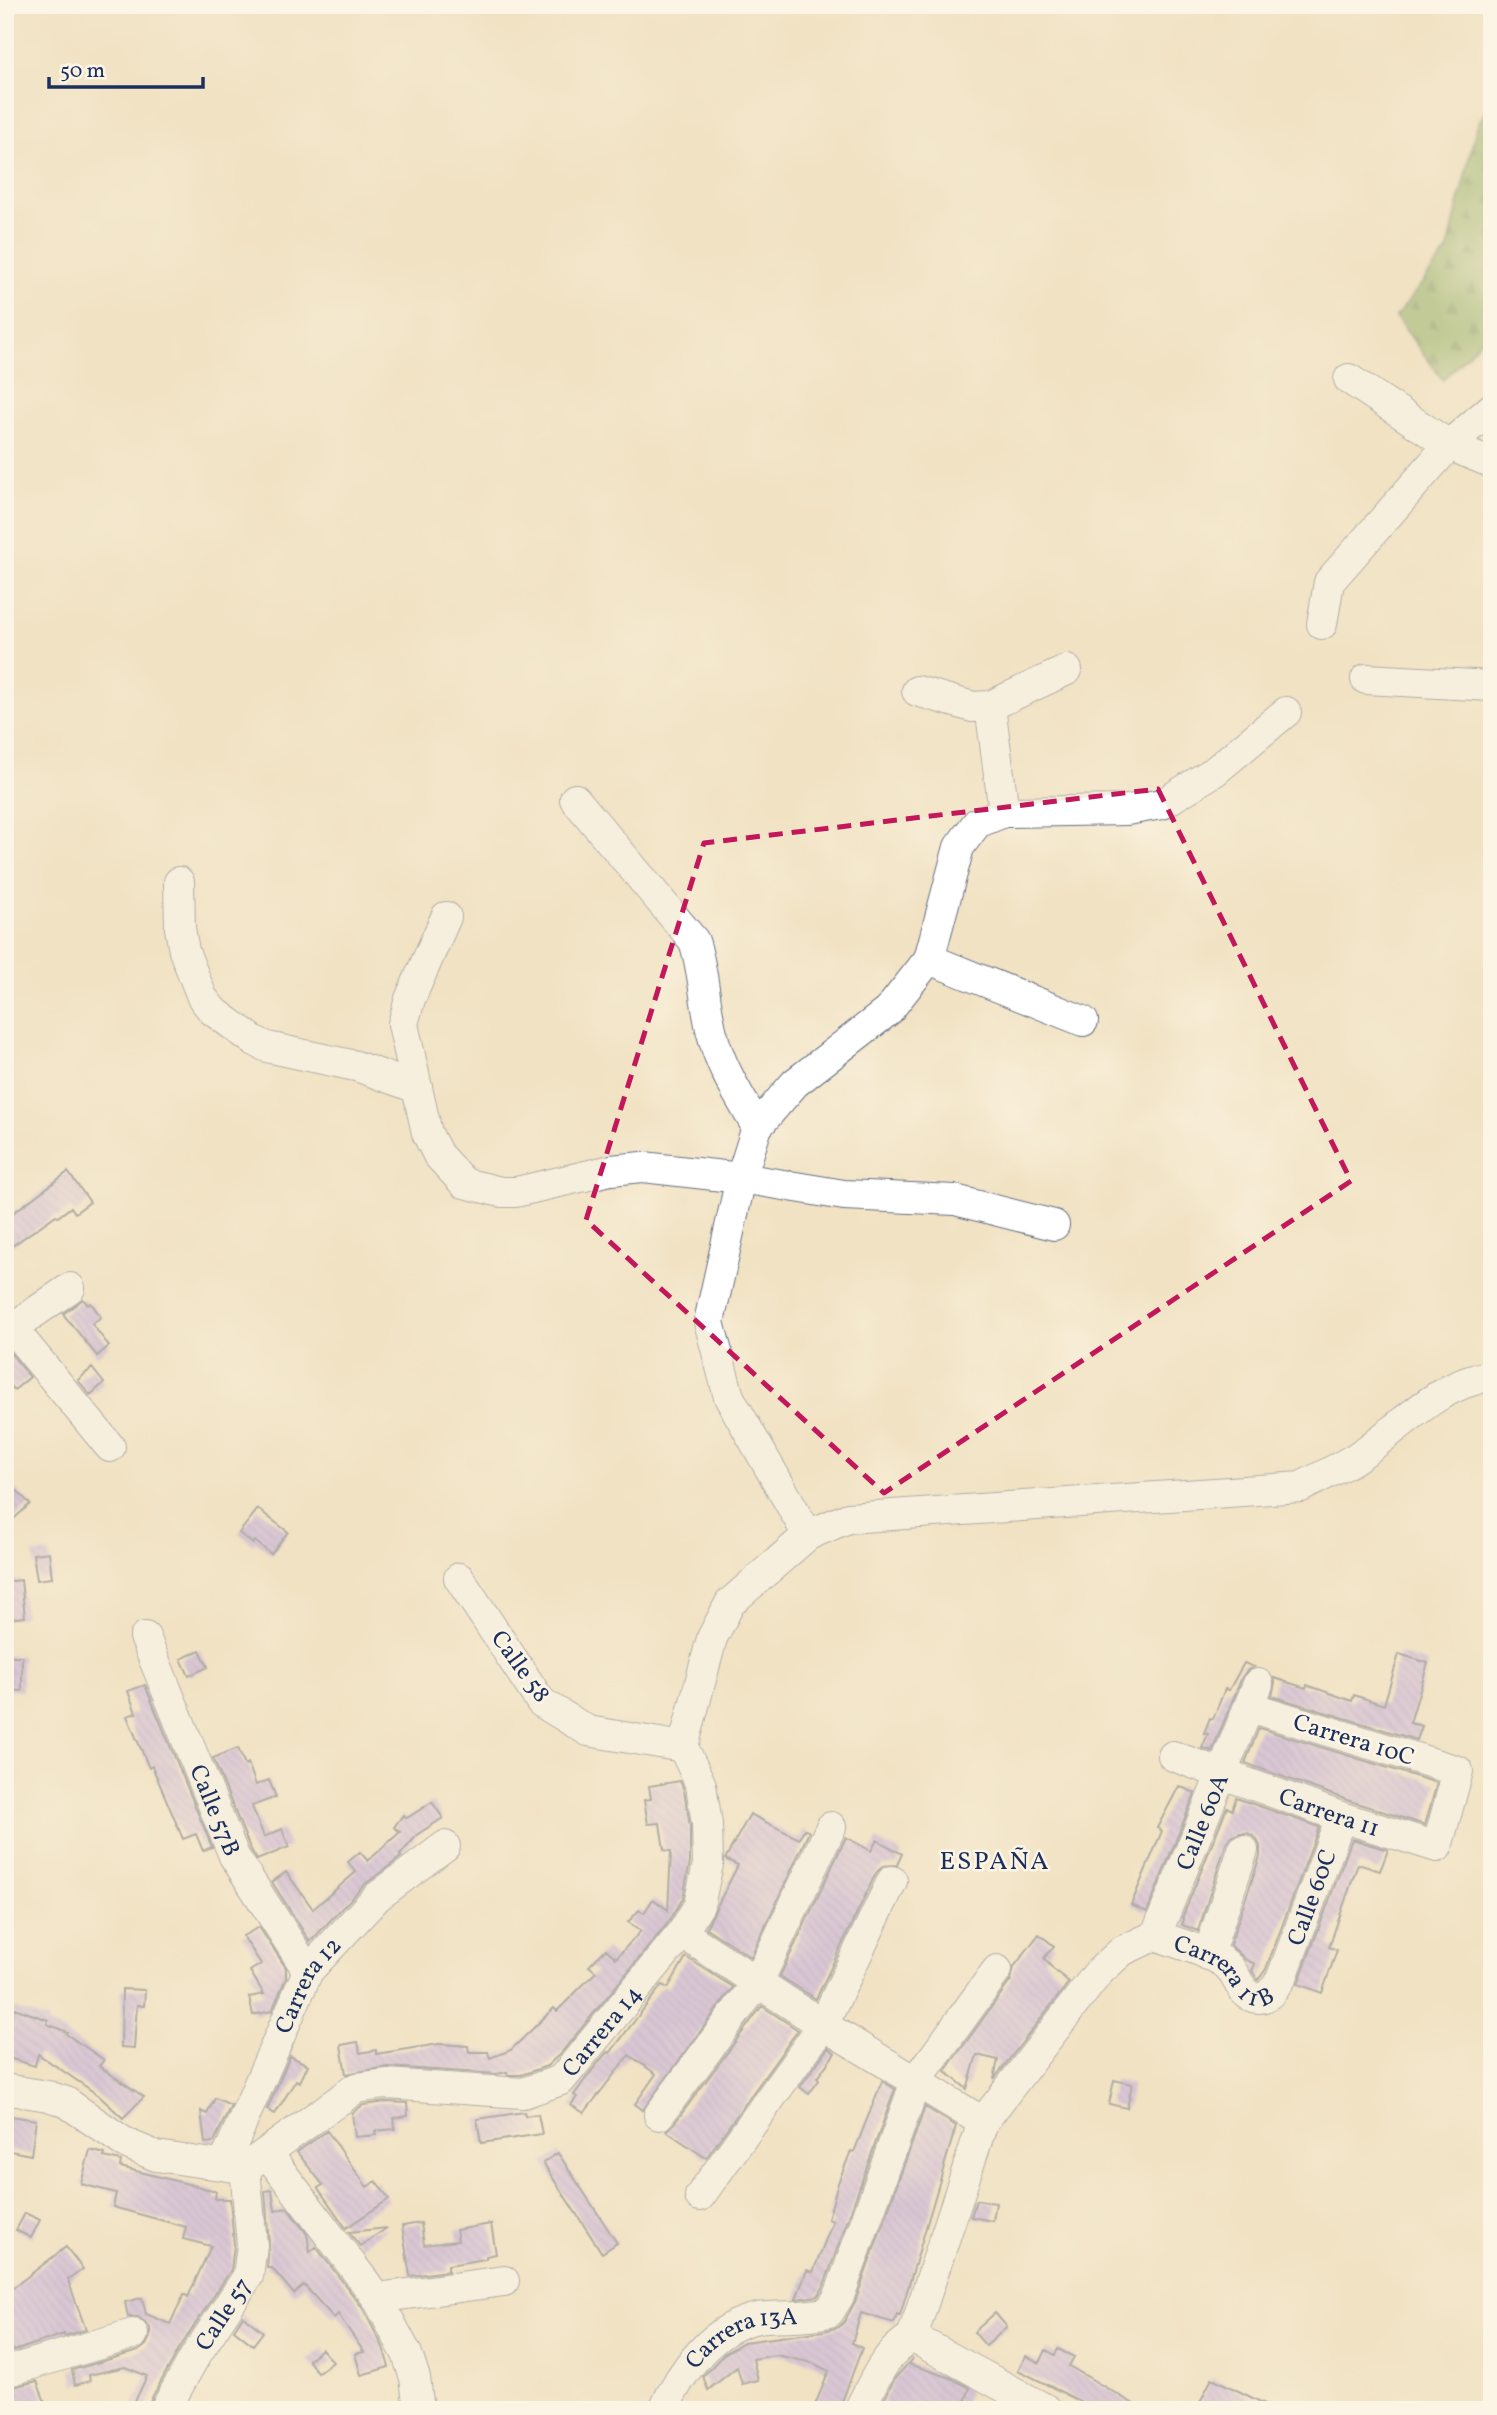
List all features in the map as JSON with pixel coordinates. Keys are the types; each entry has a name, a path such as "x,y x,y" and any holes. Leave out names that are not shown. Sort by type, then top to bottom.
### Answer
{"street":[{"path":"1349,379 1449,444 1492,463"},
{"path":"1322,624 1329,582 1449,444 1492,408"},
{"path":"917,691 973,707 990,706 1067,670"},
{"path":"1366,679 1492,686"},
{"path":"990,706 1004,812"},
{"path":"808,1535 729,1397 709,1322 741,1178 757,1127 795,1083 888,1012 929,959 959,847 977,823 1004,812 1127,810 1162,804 1215,771 1286,712"},
{"path":"575,799 694,941 701,963 711,1031 720,1060 757,1127"},
{"path":"179,882 180,928 184,951 202,997 212,1010 267,1047 356,1066 417,1088"},
{"path":"446,917 405,1013 403,1024 426,1133 438,1155 464,1183 501,1192 516,1192 611,1170 643,1167 741,1178 844,1195 955,1200 1054,1225"},
{"path":"929,959 1083,1021"},
{"path":"70,1288 9,1330 110,1447"},
{"path":"683,1747 712,1638 730,1603 808,1535 848,1518 1301,1488 1354,1458 1441,1394 1473,1379 1492,1376"},
{"name":"Calle 58","path":"459,1578 541,1702 587,1731 683,1747"},
{"name":"Calle 57B","path":"145,1637 234,1856 308,1971"},
{"name":"Carrera 10C","path":"1254,1696 1458,1771 1437,1847"},
{"name":"Calle 60A","path":"1156,1936 1254,1696"},
{"name":"Carrera 14","path":"246,2162 356,2088 386,2084 523,2093 561,2080 682,1933 699,1905 708,1864 707,1824 701,1785 683,1747"},
{"name":"Carrera 11","path":"1173,1756 1341,1817 1437,1847"},
{"name":"Calle 60C","path":"1282,1977 1341,1817"},
{"path":"659,2115 758,1982 831,1827"},
{"name":"Carrera 12","path":"246,2162 308,1971 377,1897 445,1846"},
{"path":"1208,1955 1243,1850"},
{"path":"700,2196 823,2025 892,1881"},
{"path":"682,1933 823,2025 983,2122"},
{"path":"859,2410 882,2365 898,2345 912,2337 983,2122 1098,1973 1122,1951 1156,1936"},
{"name":"Carrera 11B","path":"1156,1936 1208,1955 1226,1965 1247,1994 1258,1998 1269,1995 1282,1977"},
{"path":"916,2081 997,1970"},
{"name":"Carrera 13A","path":"664,2410 672,2390 706,2347 732,2327 758,2318 810,2317 829,2312 839,2296 916,2081"},
{"path":"5,2090 48,2096 66,2102 125,2143 156,2156 246,2162 377,2298 407,2354 415,2378 419,2410"},
{"name":"Calle 57","path":"165,2410 194,2358 248,2276 252,2245 246,2162"},
{"path":"377,2298 504,2281"},
{"path":"5,2372 133,2333"},
{"path":"912,2337 1046,2410"}],"highlighted area":[{"path":"1158,789 1351,1181 884,1493 586,1220 704,843"}],"green space":[{"path":"1492,98 1492,328 1443,380 1396,317 1448,250 1476,128"}],"building":[{"path":"68,1172 90,1202 75,1213 71,1207 58,1217 56,1215 5,1251 5,1219"},
{"path":"83,1299 88,1305 91,1303 101,1317 92,1324 109,1346 97,1356 63,1314"},
{"path":"5,1350 8,1350 30,1377 14,1390 5,1378"},
{"path":"92,1368 104,1383 90,1395 78,1380"},
{"path":"5,1478 30,1504 5,1527"},
{"path":"258,1509 288,1532 271,1554 239,1533"},
{"path":"49,1552 52,1578 37,1580 33,1554"},
{"path":"21,1580 25,1617 7,1619 5,1582"},
{"path":"200,1650 208,1667 189,1676 181,1659"},
{"path":"1399,1654 1428,1663 1410,1723 1422,1726 1417,1740 1272,1696 1274,1678 1306,1688 1307,1685 1352,1701 1354,1695 1384,1705"},
{"path":"5,1656 22,1656 22,1691 5,1690"},
{"path":"1244,1663 1254,1667 1242,1677 1212,1751 1202,1748 1208,1734 1204,1733 1210,1718 1213,1719 1225,1689 1229,1690"},
{"path":"145,1685 212,1847 203,1851 196,1834 183,1839 127,1716 136,1713 128,1691"},
{"path":"1259,1728 1437,1783 1425,1825 1245,1763"},
{"path":"238,1748 245,1765 248,1763 256,1785 269,1780 276,1797 252,1806 264,1837 282,1829 289,1847 257,1860 213,1758"},
{"path":"680,1781 690,1826 690,1862 683,1898 668,1923 561,2053 547,2066 521,2075 508,2075 507,2072 497,2074 387,2067 346,2074 341,2045 358,2042 360,2053 376,2050 376,2054 439,2044 468,2046 469,2052 488,2052 490,2058 511,2050 554,2008 557,2011 596,1972 589,1966 606,1949 616,1958 641,1931 628,1922 639,1910 644,1913 653,1899 668,1910 671,1851 664,1850 660,1823 648,1824 644,1800 651,1799 649,1786"},
{"path":"1179,1786 1195,1793 1147,1912 1131,1905 1162,1831 1157,1828"},
{"path":"1236,1798 1319,1827 1266,1969 1258,1980 1252,1971 1255,1964 1246,1960 1230,1945 1260,1856 1260,1846 1256,1838 1248,1833 1231,1837 1226,1844 1198,1931 1182,1925 1182,1918 1227,1807 1232,1810"},
{"path":"432,1802 443,1818 418,1834 401,1857 364,1885 310,1942 272,1882 286,1872 313,1909 356,1872 348,1862 360,1852 368,1861 400,1832 394,1827 403,1815 407,1818"},
{"path":"750,1814 799,1839 804,1829 809,1832 751,1957 706,1928 738,1865 725,1859"},
{"path":"846,1837 871,1851 877,1840 902,1854 897,1865 883,1866 876,1873 816,1999 780,1976"},
{"path":"1352,1839 1388,1850 1380,1871 1358,1864 1329,1947 1337,1950 1322,1993 1298,1984"},
{"path":"259,1927 286,1968 286,1978 272,2011 253,2015 249,1997 264,1994 250,1971 261,1964 243,1936"},
{"path":"1039,1934 1054,1946 1044,1958 1069,1982 994,2079 998,2060 977,2055 967,2089 945,2071 1011,1980 1014,1967"},
{"path":"686,1957 733,1987 643,2110 635,2104 656,2074 629,2055 584,2113 571,2105 577,2097 574,2095 589,2074 607,2052 610,2053 662,1985 668,1988"},
{"path":"122,1989 145,1990 144,2006 137,2005 134,2048 121,2047"},
{"path":"762,2006 798,2030 706,2158 666,2131"},
{"path":"14,2008 48,2020 47,2024 67,2032 66,2034 104,2060 99,2066 144,2097 123,2118 98,2095 38,2054 35,2066 5,2057 5,2039"},
{"path":"828,2048 835,2053 809,2094 800,2087"},
{"path":"290,2056 308,2065 300,2082 296,2080 275,2114 267,2110"},
{"path":"1114,2080 1132,2084 1127,2108 1109,2104"},
{"path":"882,2081 895,2089 823,2288 818,2296 796,2299 807,2270 813,2272 833,2221 828,2219 838,2183 851,2151 854,2152"},
{"path":"215,2098 231,2105 214,2142 205,2143 201,2111 207,2114"},
{"path":"407,2103 408,2116 394,2118 395,2129 375,2131 376,2135 355,2137 352,2113 363,2105"},
{"path":"925,2107 956,2126 900,2315 897,2314 894,2323 861,2313 852,2343 862,2348 839,2410 813,2410 829,2371 813,2363 776,2355 753,2359 758,2380 742,2384 737,2367 708,2390 703,2376 724,2354 744,2342 824,2331 839,2327 844,2322 855,2302"},
{"path":"524,2112 525,2116 538,2114 542,2134 481,2143 477,2119"},
{"path":"5,2115 36,2120 31,2155 5,2150"},
{"path":"327,2131 367,2187 376,2181 389,2199 346,2228 318,2188 323,2185 297,2152"},
{"path":"90,2150 121,2161 120,2167 216,2191 215,2199 230,2199 234,2245 231,2270 179,2349 150,2401 148,2410 131,2410 147,2376 125,2367 89,2375 90,2381 75,2385 72,2370 138,2351 146,2345 150,2328 138,2317 128,2317 125,2302 142,2298 146,2314 170,2324 184,2294 188,2297 211,2246 183,2239 186,2227 113,2207 116,2193 81,2184"},
{"path":"558,2153 617,2243 602,2253 543,2163"},
{"path":"272,2190 275,2211 287,2208 307,2234 310,2252 316,2247 362,2307 383,2347 389,2367 361,2375 355,2354 364,2352 338,2314 334,2318 304,2285 294,2294 272,2268 267,2268 269,2243 265,2191"},
{"path":"976,2200 996,2203 993,2221 971,2217"},
{"path":"25,2213 40,2220 31,2238 16,2230"},
{"path":"421,2223 424,2245 458,2241 456,2230 491,2224 496,2254 486,2256 486,2259 448,2265 448,2271 410,2276 402,2226"},
{"path":"387,2228 360,2246 349,2232"},
{"path":"66,2247 83,2269 68,2280 86,2330 64,2334 14,2351 5,2338 5,2294"},
{"path":"995,2313 1007,2327 986,2346 974,2332"},
{"path":"243,2316 263,2332 253,2345 234,2330"},
{"path":"322,2349 333,2362 318,2373 308,2360"},
{"path":"1058,2349 1074,2357 1069,2366 1144,2410 1097,2410 1018,2370 1026,2356 1040,2363 1046,2350 1055,2355"},
{"path":"913,2358 909,2364 951,2378 970,2388 962,2410 879,2410 895,2378"},
{"path":"1212,2378 1277,2410 1196,2410"},
{"path":"37,2381 48,2410 5,2410 5,2389"}],"district":[{"name":"ESPAÑA","path":"995,1860"}]}
